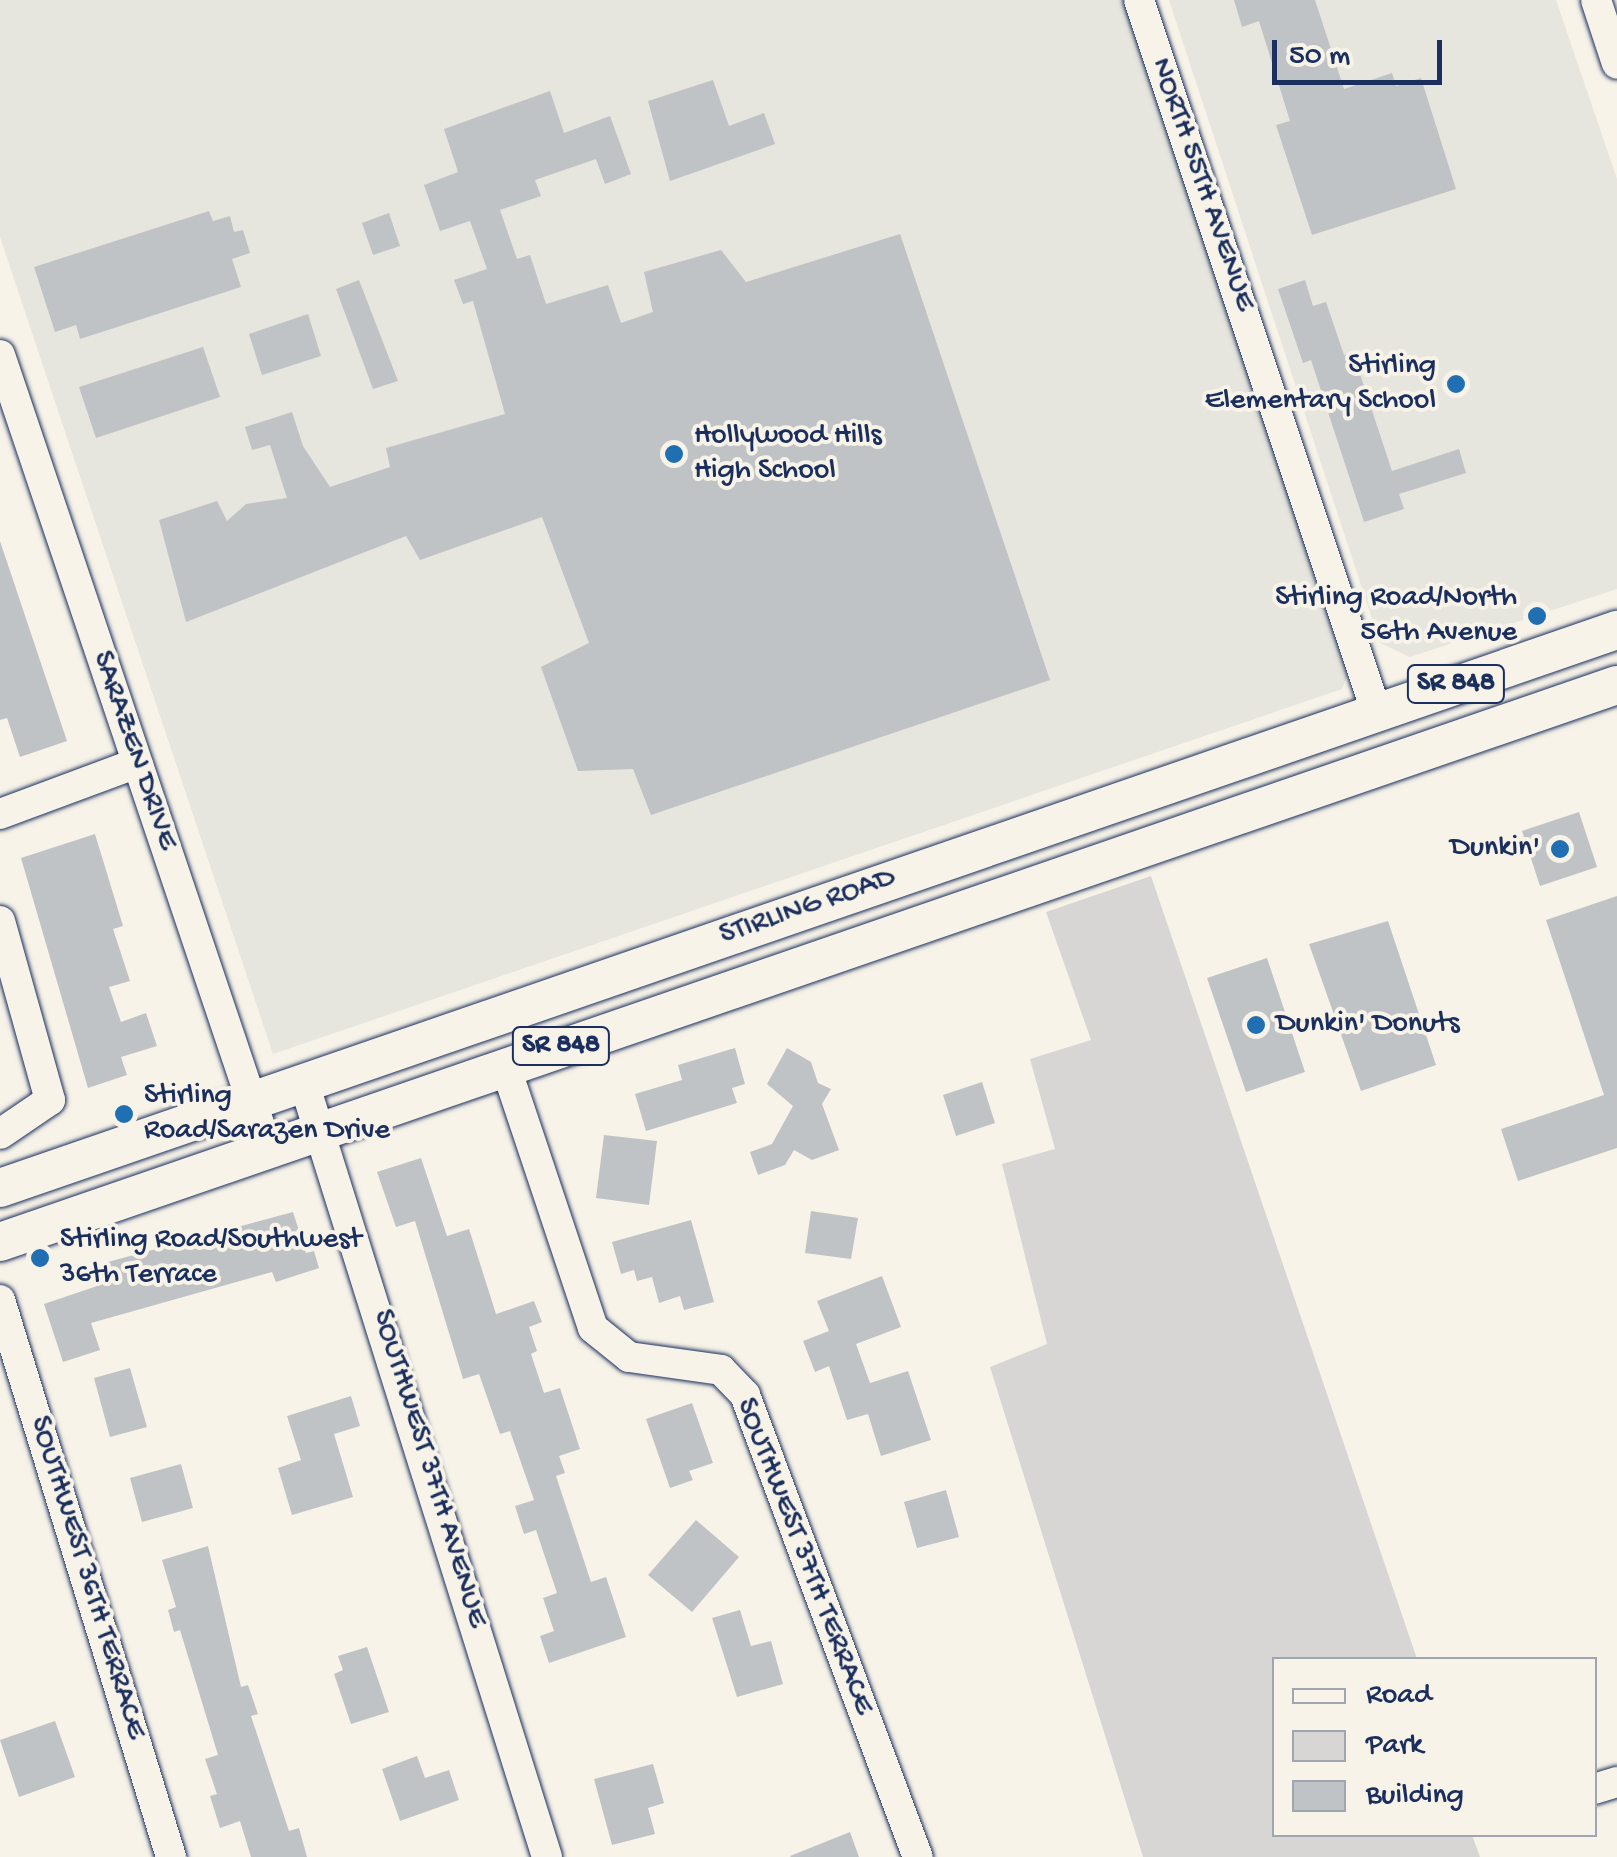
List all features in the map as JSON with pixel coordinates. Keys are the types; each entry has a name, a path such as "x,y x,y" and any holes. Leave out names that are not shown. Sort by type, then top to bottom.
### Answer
{"main road":[{"name":"STIRLING ROAD","path":"0,1188 1617,630"},
{"name":"STIRLING ROAD","path":"0,1242 1617,685"},
{"path":"1326,787 1368,736 1376,710"}],"street":[{"name":"NORTH 55TH AVENUE","path":"1140,0 1376,710"},
{"path":"1596,0 1617,64"},
{"name":"SARAZEN DRIVE","path":"0,355 267,1147"},
{"path":"0,814 137,763"},
{"path":"0,920 50,1100 0,1134"},
{"name":"SOUTHWEST 37TH TERRACE","path":"505,1065 593,1328 629,1358 722,1370 745,1395 918,1857"},
{"name":"SOUTHWEST 37TH AVENUE","path":"304,1084 548,1857"},
{"name":"SOUTHWEST 36TH TERRACE","path":"0,1300 171,1857"}],"shaded area":[{"name":"Hollywood Hills High School","path":"0,0 1125,0 1349,671 1342,689 273,1054 0,237"},
{"name":"Stirling Elementary School","path":"1169,0 1556,0 1617,179 1617,589 1410,657 1380,643"}],"green space":[{"path":"1151,876 1416,1657 1272,1657 1272,1837 1473,1837 1480,1857 1143,1857 990,1367 1047,1344 1002,1164 1055,1149 1030,1059 1091,1040 1046,912"}],"building":[{"path":"1234,0 1315,0 1344,89 1392,73 1396,86 1421,78 1456,189 1312,235 1276,125 1290,121 1259,21 1242,27"},
{"path":"713,80 729,126 764,113 775,144 670,181 648,101"},
{"path":"550,91 564,133 610,116 631,174 605,184 596,159 535,180 541,196 500,210 517,259 530,255 546,304 608,285 621,323 653,312 644,272 721,250 746,282 900,234 1050,680 651,815 633,769 578,771 541,667 589,643 542,517 420,560 406,536 186,622 159,520 217,501 227,521 246,504 287,498 270,445 252,450 245,427 292,412 303,446 330,487 390,467 386,448 505,414 473,301 463,304 454,280 487,269 470,221 440,231 424,185 458,172 444,129"},
{"path":"209,211 213,221 230,216 234,232 243,230 250,253 232,259 241,287 80,339 76,325 55,332 34,267"},
{"path":"389,213 400,246 373,255 362,223"},
{"path":"359,280 398,381 373,389 336,289"},
{"path":"1305,280 1313,306 1326,302 1344,355 1353,353 1392,471 1459,449 1466,473 1399,494 1404,509 1364,522 1311,360 1303,363 1278,289"},
{"path":"308,314 321,356 262,375 249,334"},
{"path":"203,347 220,397 96,438 79,387"},
{"path":"0,541 67,741 20,757 7,718 0,720"},
{"name":"Dunkin'","path":"1579,812 1597,867 1540,886 1522,831"},
{"path":"95,834 123,926 113,929 130,981 109,987 121,1022 146,1013 157,1046 121,1057 127,1075 88,1088 21,858"},
{"path":"1617,896 1617,1148 1518,1181 1501,1129 1604,1095 1546,920"},
{"path":"1388,921 1436,1065 1361,1091 1309,944"},
{"name":"Dunkin' Donuts","path":"1267,958 1305,1072 1246,1092 1207,978"},
{"path":"735,1048 745,1084 732,1088 737,1103 646,1131 635,1094 682,1080 678,1065"},
{"path":"787,1048 811,1062 818,1083 831,1089 822,1104 839,1150 812,1160 794,1150 785,1165 758,1175 750,1152 772,1144 793,1106 767,1084"},
{"path":"982,1082 995,1123 956,1136 943,1095"},
{"path":"604,1135 657,1141 649,1205 596,1198"},
{"path":"421,1158 447,1236 469,1229 496,1314 534,1301 542,1322 529,1327 537,1351 531,1354 544,1393 560,1388 580,1449 559,1456 565,1473 556,1476 591,1582 606,1577 626,1637 549,1663 540,1636 554,1631 543,1598 557,1593 536,1530 524,1534 515,1506 534,1500 510,1431 500,1434 479,1374 463,1379 415,1221 396,1227 377,1172"},
{"path":"811,1211 858,1218 851,1259 805,1253"},
{"path":"293,1212 306,1253 314,1251 319,1268 276,1282 272,1272 91,1323 100,1350 63,1362 44,1304 109,1282 104,1263"},
{"path":"691,1220 714,1302 684,1310 680,1296 659,1303 652,1277 637,1281 634,1270 621,1274 612,1242"},
{"path":"882,1276 901,1327 856,1344 870,1383 908,1371 931,1440 881,1456 868,1414 847,1420 829,1366 815,1372 803,1341 829,1331 817,1301"},
{"path":"130,1368 147,1427 110,1437 94,1378"},
{"path":"351,1396 360,1426 334,1434 353,1497 292,1515 278,1468 301,1460 287,1416"},
{"path":"692,1403 713,1463 689,1471 693,1480 670,1488 646,1419"},
{"path":"181,1464 193,1508 142,1522 130,1478"},
{"path":"946,1490 959,1537 917,1548 904,1502"},
{"path":"696,1520 739,1557 692,1612 648,1575"},
{"path":"208,1546 241,1687 248,1685 258,1714 251,1716 289,1831 299,1828 307,1857 251,1857 240,1821 220,1828 210,1796 217,1794 205,1759 218,1755 180,1630 174,1632 168,1610 176,1607 162,1560"},
{"path":"740,1610 751,1646 771,1641 783,1684 737,1697 712,1618"},
{"path":"367,1647 389,1712 351,1724 334,1674 343,1670 338,1656"},
{"path":"55,1721 75,1777 19,1797 0,1740"},
{"path":"417,1756 425,1778 449,1770 459,1800 400,1821 382,1769"},
{"path":"653,1764 664,1803 648,1808 655,1834 612,1845 594,1779"},
{"path":"850,1832 859,1857 790,1856"}],"place":[{"name":"Stirling Elementary School","path":"1456,384"},
{"name":"Hollywood Hills High School","path":"674,454"},
{"name":"Stirling Road/North 56th Avenue","path":"1537,616"},
{"name":"Dunkin'","path":"1560,849"},
{"name":"Dunkin' Donuts","path":"1256,1025"},
{"name":"Stirling Road/Sarazen Drive","path":"124,1114"},
{"name":"Stirling Road/Southwest 36th Terrace","path":"40,1258"}]}
